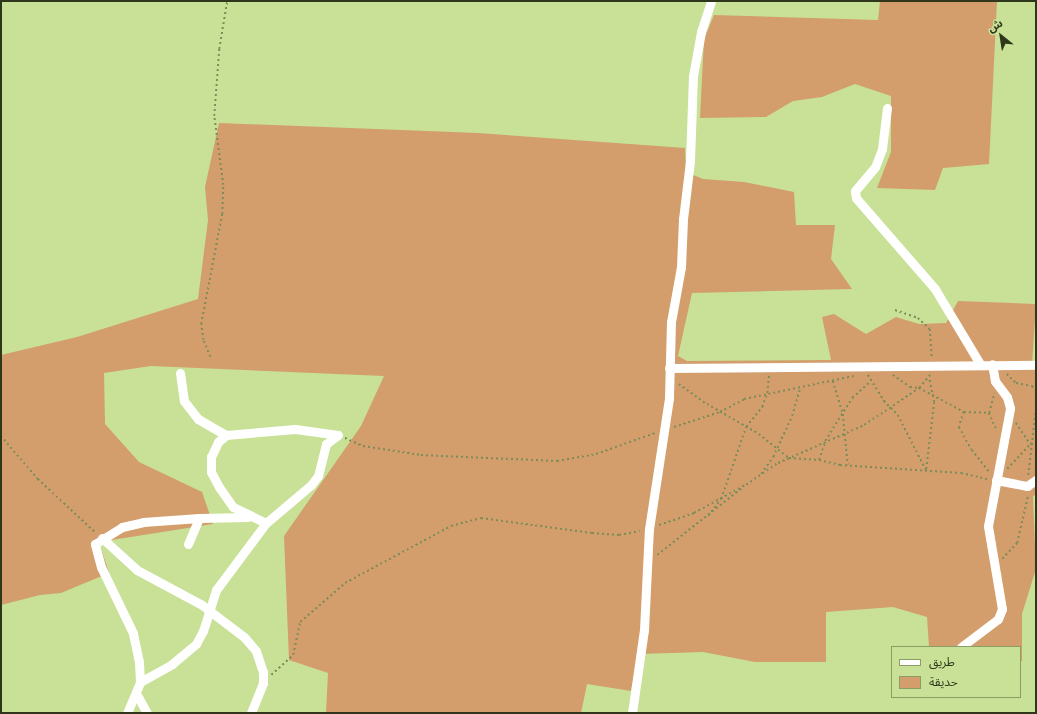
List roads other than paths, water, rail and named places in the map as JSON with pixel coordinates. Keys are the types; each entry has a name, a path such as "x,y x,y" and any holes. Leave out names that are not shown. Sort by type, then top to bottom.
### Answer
{"street":[{"path":"632,713 640,666 649,529 664,430 669,373 671,322 681,267 683,219 690,161 693,76 701,32 711,1"},
{"path":"887,108 882,149 875,167 855,191 856,198 935,290 980,364"},
{"path":"669,373 770,367 932,364 1036,365"},
{"path":"962,646 998,619 1002,609 988,526 1009,412 1009,401 997,384 992,364"},
{"path":"140,682 172,664 196,644 203,631 216,590 266,523 312,485 318,476 326,444 338,435 295,429 226,435 198,419 184,401 180,373"},
{"path":"226,435 218,442 211,457 211,472 233,507 248,517 266,523"},
{"path":"996,480 1027,486 1036,480"},
{"path":"128,713 137,695 140,682 133,633 101,567 94,546 102,538 122,527 143,522 199,518 248,517"},
{"path":"188,544 199,518"},
{"path":"102,538 142,573 209,610 236,630 256,651 263,672 263,683 251,713"},
{"path":"137,695 147,713"}]}
